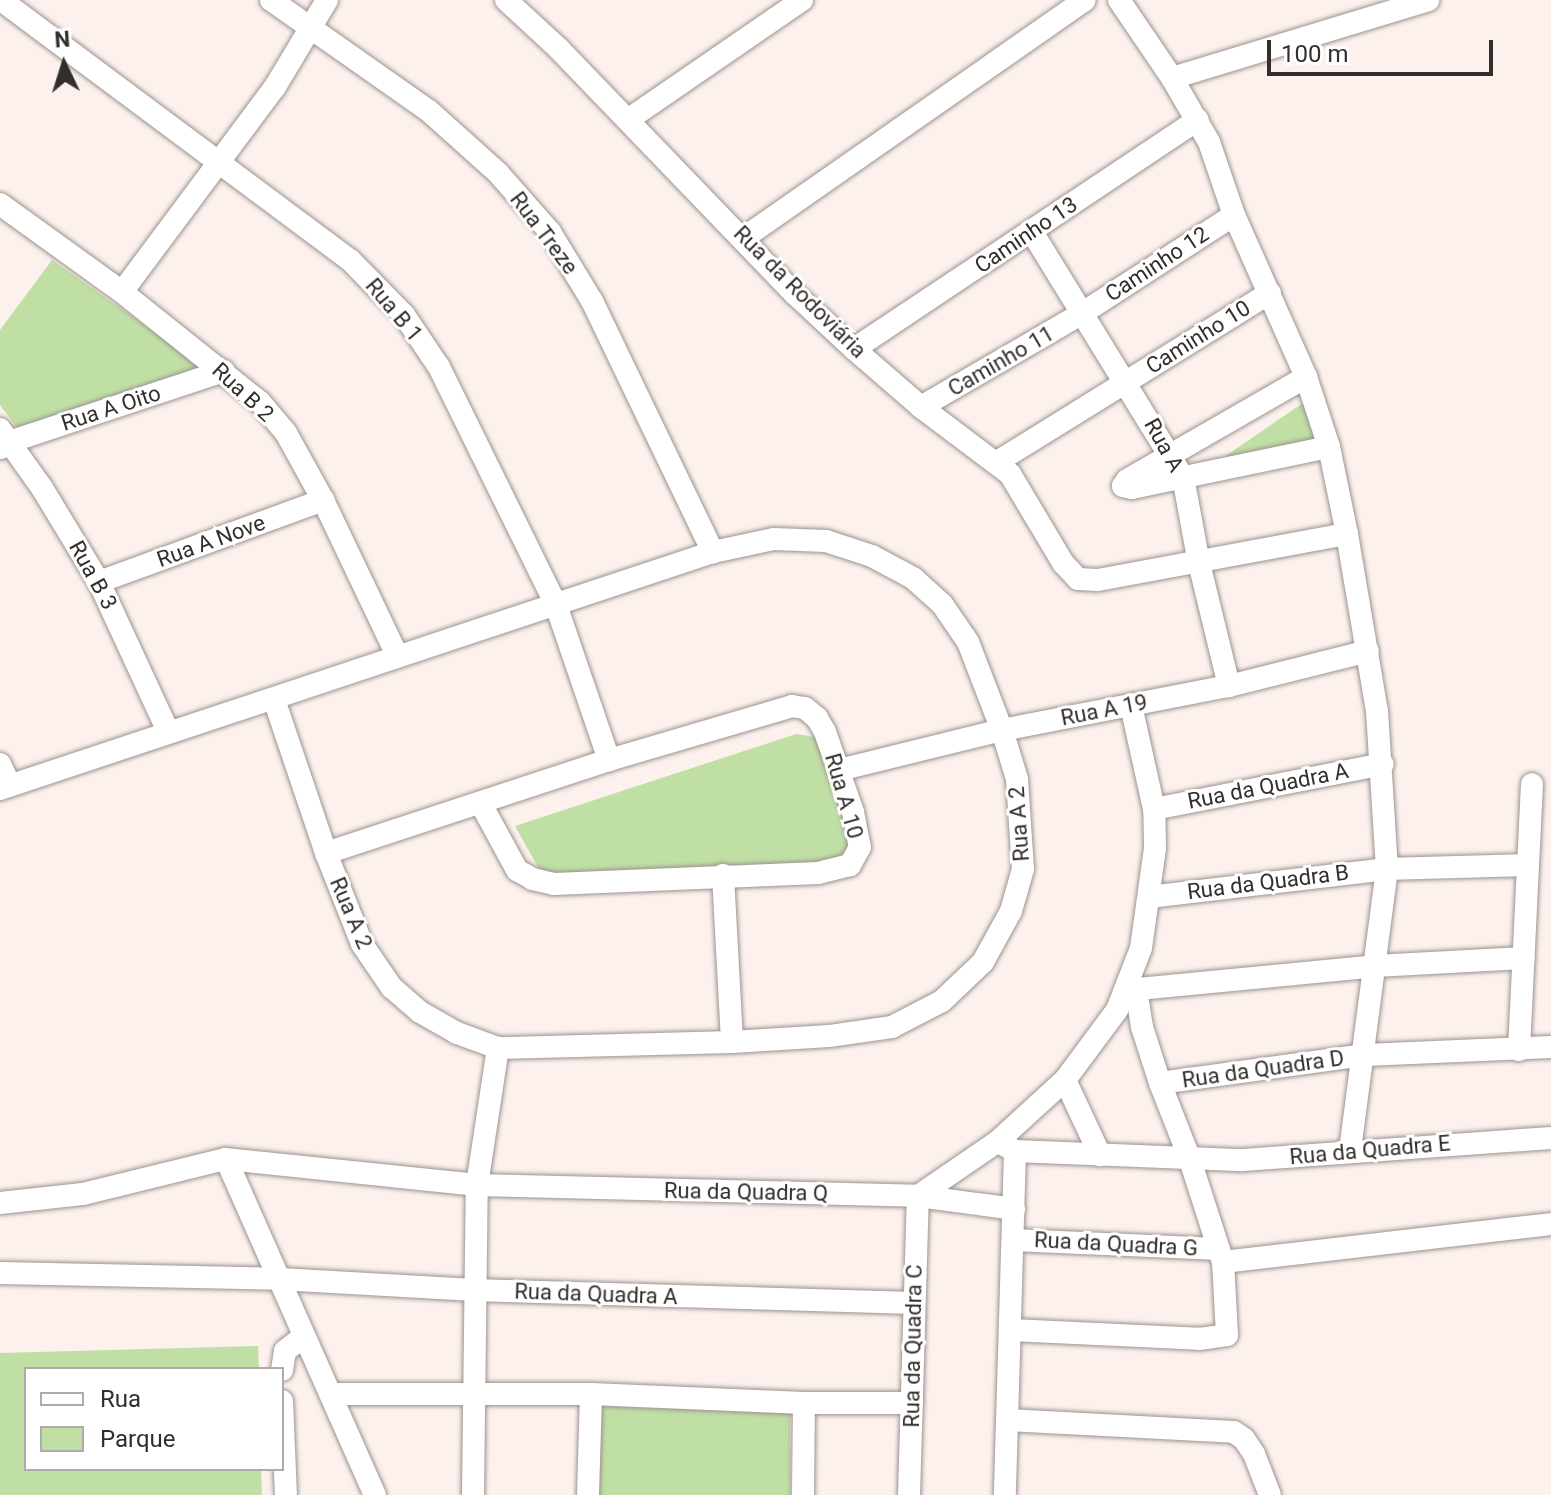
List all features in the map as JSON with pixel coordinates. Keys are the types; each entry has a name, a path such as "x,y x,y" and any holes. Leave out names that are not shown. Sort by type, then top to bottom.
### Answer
{"street":[{"name":"Rua B 1","path":"1,0 350,260 404,315 439,367 556,605 609,760"},
{"name":"Rua Treze","path":"271,0 429,111 498,173 550,232 592,301 713,552"},
{"path":"122,292 275,87 327,0"},
{"name":"Rua da Rodoviária","path":"506,0 745,237 795,294 921,407 997,462 1022,490 1063,563 1078,579 1087,581 1199,563"},
{"path":"629,119 802,0"},
{"path":"745,237 1085,0"},
{"path":"1119,0 1198,120 1217,161 1234,215 1306,377 1329,447 1347,534 1368,651 1383,764 1387,869 1350,1151"},
{"path":"1172,78 1428,0"},
{"name":"Caminho 13","path":"854,349 1198,120"},
{"name":"Rua B 2","path":"0,204 122,292 260,402 286,433 323,500 397,655"},
{"name":"Caminho 12","path":"1081,314 1234,215"},
{"name":"Rua A","path":"1032,232 1081,314 1173,455 1183,477 1199,563 1229,686"},
{"name":"Caminho 10","path":"997,462 1270,293"},
{"name":"Caminho 11","path":"921,407 1081,314"},
{"name":"Rua A Oito","path":"4,440 224,371"},
{"path":"1306,377 1127,480 1123,486 1132,488 1329,447"},
{"name":"Rua B 3","path":"4,440 99,582 168,731"},
{"name":"Rua A Nove","path":"99,582 323,500"},
{"path":"1199,563 1347,534"},
{"name":"Rua A 2","path":"5,787 713,552 774,539 826,541 872,556 913,578 942,604 968,642 1017,779 1023,869 1011,911 983,962 942,1001 892,1027 829,1036 732,1042 498,1048 457,1033 420,1012 392,988 362,944 326,853 274,699"},
{"name":"Rua A 19","path":"839,770 1002,730 1229,686 1368,651"},
{"path":"918,1196 1006,1146 1065,1080 1132,990 1149,897 1154,809 1131,705"},
{"name":"Rua A 10","path":"326,853 609,760 792,706 805,708 817,718 839,770 859,832 860,847 850,865 818,873 554,884 533,879 517,870 481,804"},
{"path":"0,764 5,787"},
{"name":"Rua da Quadra A","path":"1154,809 1383,764"},
{"path":"1519,1050 1532,784"},
{"name":"Rua da Quadra B","path":"1149,897 1387,869 1527,865"},
{"path":"723,875 732,1042"},
{"path":"1132,990 1375,966 1524,958"},
{"path":"1011,1330 1221,1338 1227,1335 1229,1320 1221,1255 1189,1157 1160,1083 1132,990"},
{"name":"Rua da Quadra D","path":"1160,1083 1365,1055 1551,1047"},
{"path":"473,1495 477,1185 498,1048"},
{"path":"1065,1080 1100,1155"},
{"name":"Rua da Quadra E","path":"1006,1146 1100,1155 1243,1160 1551,1138"},
{"path":"1005,1495 1014,1209 1006,1146"},
{"path":"226,1159 375,1495"},
{"name":"Rua da Quadra Q","path":"0,1203 83,1194 226,1159 477,1185 918,1196 1014,1209"},
{"name":"Rua da Quadra C","path":"909,1495 912,1303 918,1196"},
{"name":"Rua da Quadra G","path":"1013,1240 1221,1255 1551,1224"},
{"name":"Rua da Quadra A","path":"0,1273 279,1279 475,1290 912,1303"},
{"path":"282,1367 285,1351 304,1336"},
{"path":"331,1394 591,1394 804,1403 912,1403"},
{"path":"588,1495 591,1394"},
{"path":"803,1495 804,1403"},
{"path":"1007,1420 1234,1432 1244,1439 1254,1454 1270,1495"},
{"path":"284,1448 286,1495"}],"green space":[{"path":"52,260 213,373 22,434 0,405 0,330"},
{"path":"1306,401 1321,443 1205,470"},
{"path":"796,734 815,737 824,743 859,860 544,878 515,826"},
{"path":"258,1346 259,1367 24,1367 24,1471 261,1471 262,1495 0,1495 0,1353"},
{"path":"597,1406 790,1412 790,1495 595,1495"}]}
